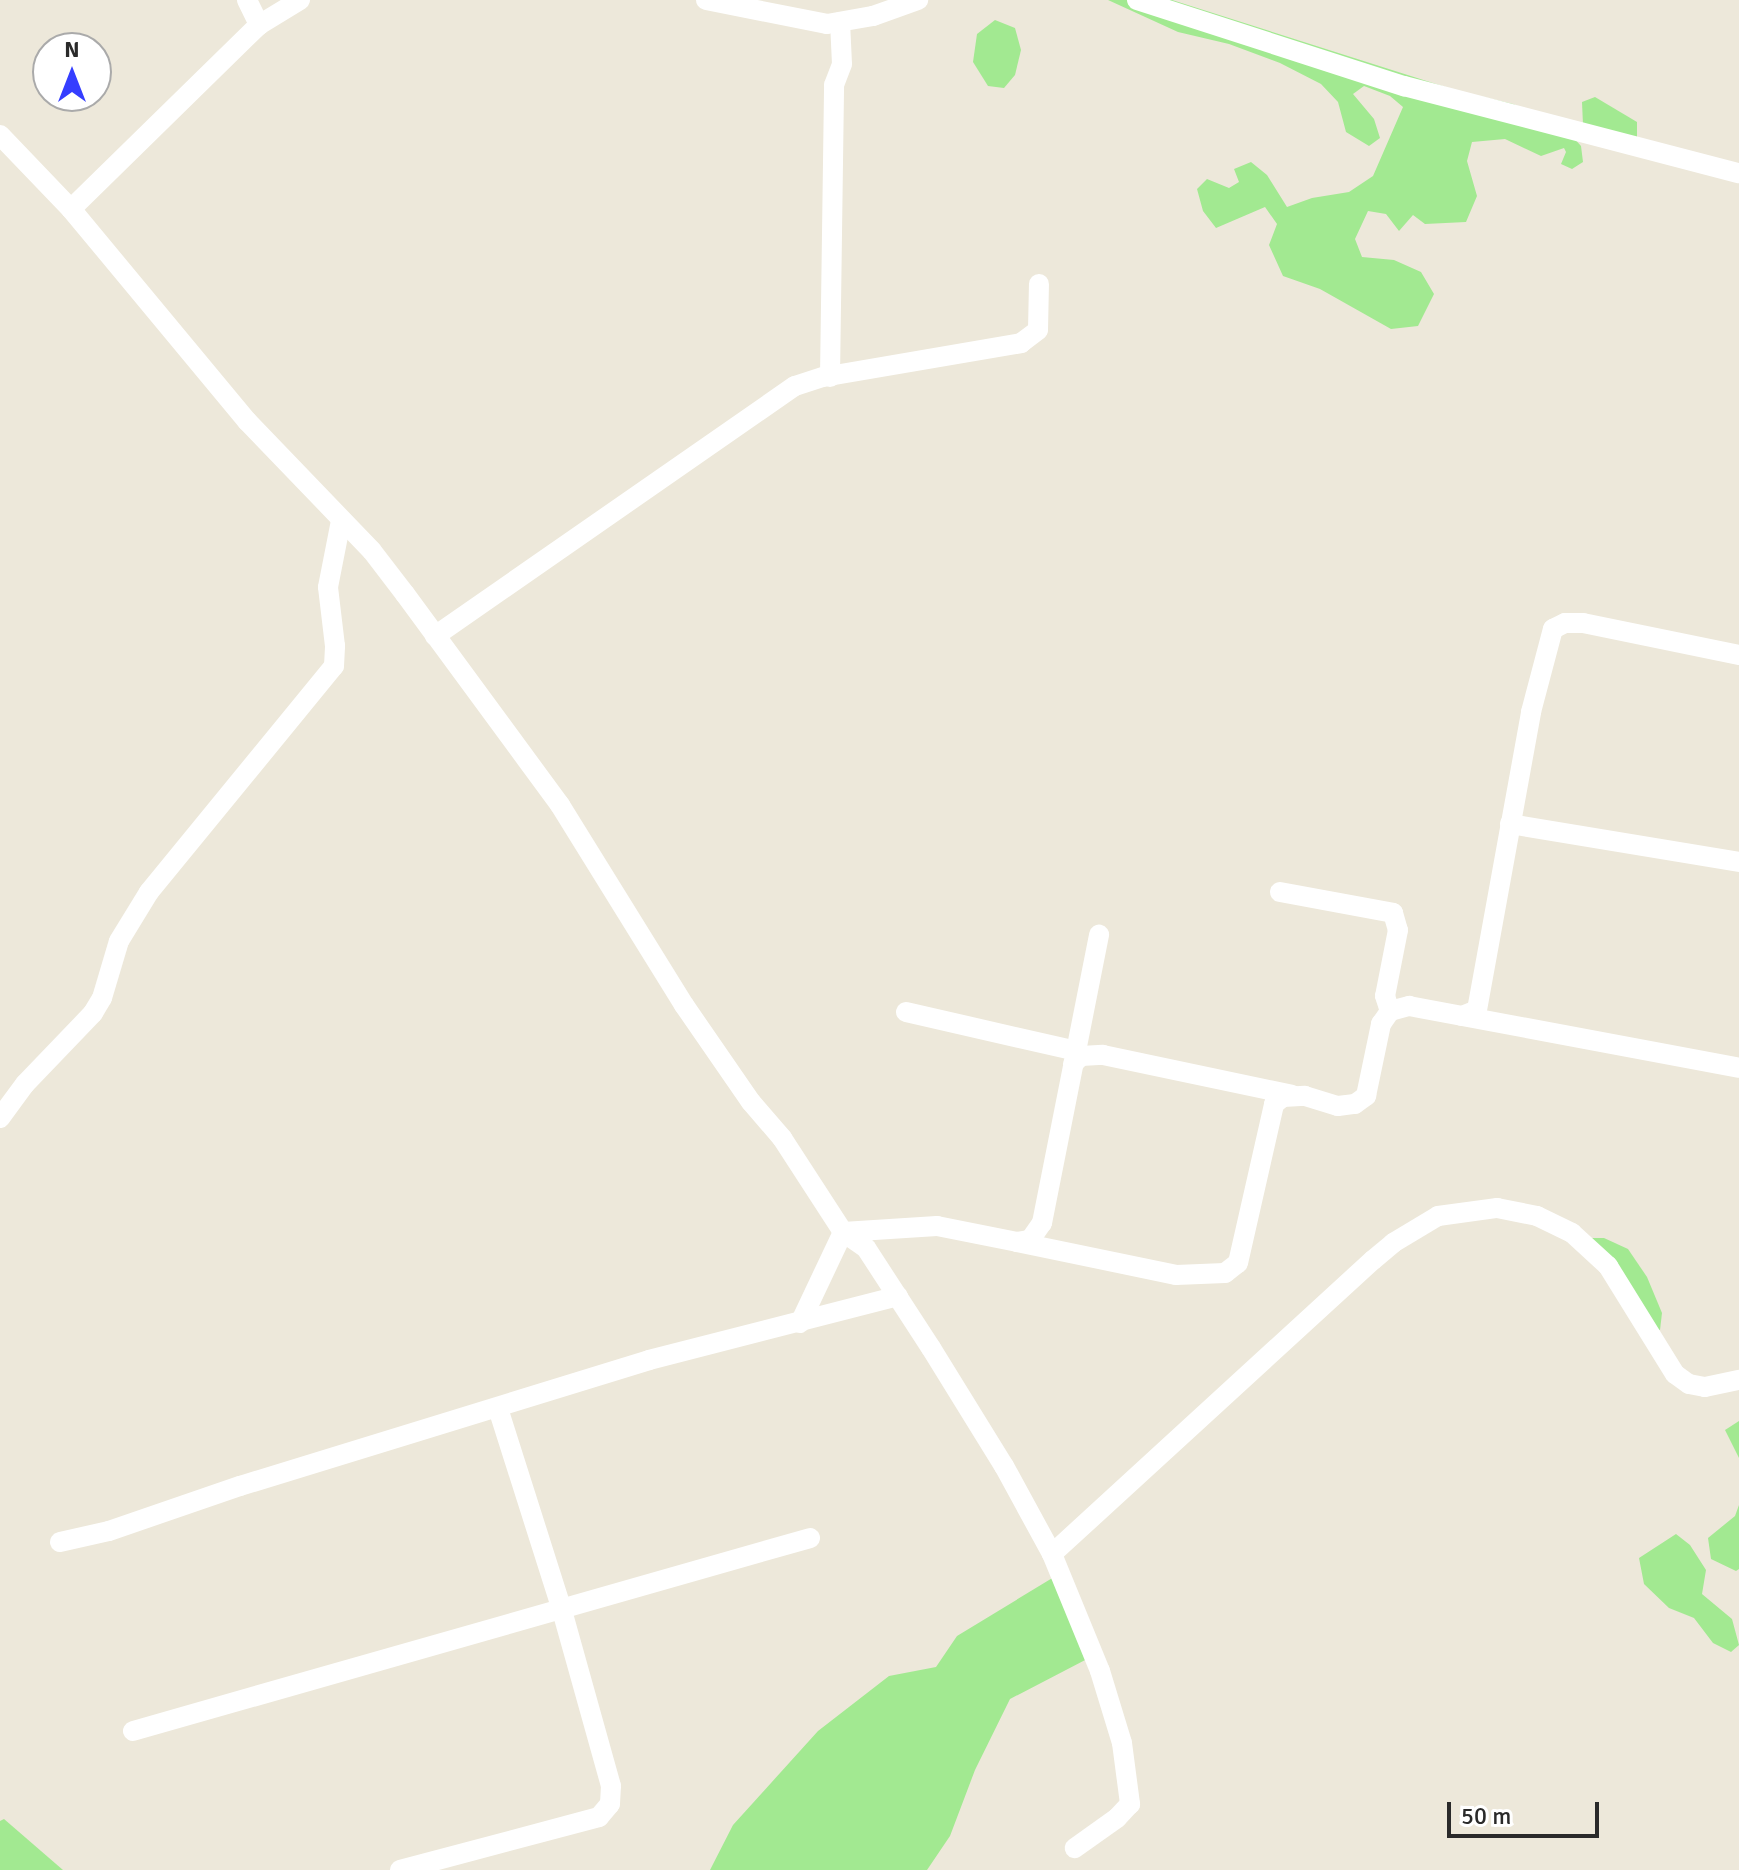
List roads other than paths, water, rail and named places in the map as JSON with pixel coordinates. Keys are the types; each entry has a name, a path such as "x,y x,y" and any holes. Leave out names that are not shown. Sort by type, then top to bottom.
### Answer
{"street":[{"path":"247,0 259,25"},
{"path":"71,209 259,25 300,0"},
{"path":"706,0 827,24 873,16 918,0"},
{"path":"1137,0 1404,86 1739,173"},
{"path":"830,377 834,85 842,64 840,22"},
{"path":"0,135 71,209 247,421 372,551 560,805 645,945 751,1102 782,1138 843,1232 866,1248 898,1296 1004,1466 1052,1554 1111,1704 1122,1743 1130,1795 1126,1811 1075,1848"},
{"path":"435,636 795,386 1021,343 1038,330 1039,284"},
{"path":"0,1118 25,1084 93,1013 102,998 119,941 149,892 334,666 335,646 328,587 341,521"},
{"path":"1462,1016 1477,1010 1531,712 1553,629 1565,623 1583,623 1739,655"},
{"path":"1510,824 1739,862"},
{"path":"1280,892 1393,913 1398,930 1385,996 1390,1011"},
{"path":"1017,1242 1030,1240 1042,1223 1099,935"},
{"path":"906,1012 1075,1057 1103,1055 1338,1106 1355,1104 1366,1096 1381,1024 1390,1011 1409,1006 1739,1068"},
{"path":"843,1232 937,1226 1176,1275 1225,1273 1238,1263 1265,1129 1274,1104 1283,1097 1296,1096"},
{"path":"1052,1554 1373,1260 1393,1243 1438,1216 1497,1208 1537,1216 1572,1233 1608,1266 1675,1374 1689,1384 1705,1387 1739,1380"},
{"path":"800,1323 843,1232"},
{"path":"60,1542 109,1531 240,1486 649,1360 898,1296"},
{"path":"400,1870 599,1817 610,1804 611,1786 562,1610 498,1408"},
{"path":"133,1731 810,1538"}]}
